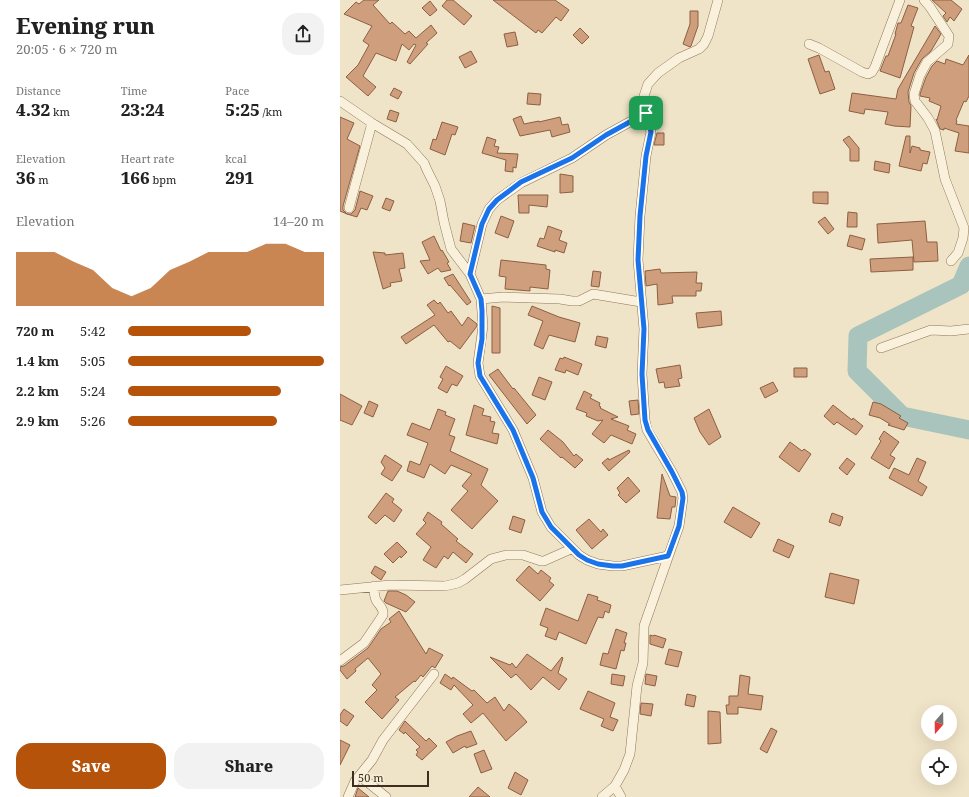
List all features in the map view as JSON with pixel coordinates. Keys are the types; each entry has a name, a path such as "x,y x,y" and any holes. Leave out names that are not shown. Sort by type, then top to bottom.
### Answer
{"street":[{"path":"602,797 615,786 624,770 630,754 637,686 643,663 644,626 679,526 683,498 682,492 648,430 645,420 642,374 644,329 638,260 640,216 646,156 651,132 644,103 644,96 648,84 663,69 679,58 699,49 704,44 708,36 718,0"},
{"path":"809,44 868,74 875,68 900,0"},
{"path":"924,0 949,36 948,44 927,62 920,75 914,94 915,101 928,118 935,131 945,179 964,228 963,238 958,253 951,261"},
{"path":"340,101 372,123 407,144 424,163 435,186 440,201 451,249 470,274 481,299 483,326 478,363 480,376 513,430 533,478 542,512 551,527 571,549 587,560 613,566 622,566 668,556"},
{"path":"470,274 482,224 489,209 497,200 521,182 572,158 606,135 646,113"},
{"path":"348,208 372,123"},
{"path":"481,299 503,297 580,301 593,294 641,302"},
{"path":"882,348 931,330 951,331 969,329"},
{"path":"340,590 374,586 445,586 458,583 465,579 491,559 517,554 530,556 544,561 571,549"},
{"path":"340,662 368,638 383,615 382,607 375,597 374,586"},
{"path":"348,797 355,781 372,760 383,740 434,674"},
{"path":"360,776 386,797"},
{"path":"615,786 621,797"}],"building":[{"path":"364,0 379,0 373,5 390,24 392,22 405,34 409,31 416,38 431,25 437,33 426,43 428,44 410,64 407,62 416,45 414,44 409,50 402,44 396,61 376,53 363,76 376,87 368,96 346,77 358,65 369,45 363,41 372,26 344,14 356,2 359,4"},
{"path":"447,0 453,0 472,16 464,25 442,6"},
{"path":"493,0 555,0 569,10 561,21 556,17 542,33 538,30 536,33"},
{"path":"932,0 951,0 962,9 954,21 950,17 947,22 943,16 946,13"},
{"path":"430,1 437,10 430,16 422,8"},
{"path":"908,5 918,8 911,26 914,27 900,78 880,71 886,56 888,56 896,34 898,23 901,23"},
{"path":"690,11 698,11 698,26 690,47 683,44 690,24"},
{"path":"935,26 941,34 931,51 922,59 914,73 908,92 911,106 910,127 885,124 888,112 865,109 864,114 849,111 852,93 896,99 898,89"},
{"path":"580,28 589,37 582,44 573,35"},
{"path":"515,32 518,45 507,47 504,34"},
{"path":"471,51 477,62 465,68 459,57"},
{"path":"819,55 825,72 829,71 835,89 820,94 808,59"},
{"path":"969,55 969,96 966,102 964,101 956,120 956,124 969,126 969,153 955,151 959,133 944,128 944,130 940,129 936,119 937,120 941,106 929,101 930,98 920,96 920,94 926,77 932,66 937,61 945,64 946,59 963,65"},
{"path":"394,88 402,92 398,99 390,95"},
{"path":"528,93 541,94 540,105 527,104"},
{"path":"390,110 399,113 396,122 387,119"},
{"path":"521,116 524,124 560,117 562,125 568,124 570,132 552,137 550,130 520,136 513,119"},
{"path":"340,117 354,123 347,139 360,146 343,206 343,210 347,214 340,211"},
{"path":"442,122 458,127 455,135 452,134 445,155 430,149 433,139 436,140"},
{"path":"657,133 664,133 664,145 654,145"},
{"path":"849,136 859,148 859,161 850,161 850,149 843,140"},
{"path":"906,136 910,136 910,153 912,146 920,148 920,150 930,152 927,164 923,163 921,171 899,166"},
{"path":"487,137 496,140 494,146 499,147 497,153 518,154 516,168 513,167 513,172 505,171 506,160 482,153"},
{"path":"875,161 890,164 889,173 874,170"},
{"path":"560,174 573,176 573,192 560,193"},
{"path":"360,191 373,196 367,210 361,208 357,217 347,214 351,214 355,210"},
{"path":"813,192 828,192 828,204 813,203"},
{"path":"518,195 548,195 547,207 529,205 529,213 519,213"},
{"path":"386,198 394,201 390,211 382,208"},
{"path":"848,212 857,213 857,227 847,227"},
{"path":"501,216 514,221 508,238 495,233"},
{"path":"825,217 834,229 828,234 818,222"},
{"path":"925,221 927,242 937,242 938,261 914,262 912,240 878,243 877,224"},
{"path":"463,223 475,226 471,243 460,241"},
{"path":"548,226 562,231 559,240 567,243 564,253 555,250 555,252 537,246 540,238 544,239"},
{"path":"850,235 865,239 862,250 847,246"},
{"path":"434,236 441,251 442,250 449,262 447,263 451,270 441,272 438,268 428,274 420,261 430,260 422,242"},
{"path":"373,252 385,253 385,255 403,253 405,268 399,269 402,281 390,283 391,286 383,289"},
{"path":"913,257 913,270 871,272 870,259"},
{"path":"501,260 546,265 546,269 550,270 548,289 530,287 530,291 505,289 506,277 499,276"},
{"path":"660,269 661,273 697,272 696,283 702,283 701,291 696,291 696,296 672,296 673,303 658,305 657,284 646,286 645,271"},
{"path":"593,271 601,272 599,287 591,286"},
{"path":"453,274 471,302 467,305 450,285 449,286 444,278"},
{"path":"434,300 438,304 440,302 448,313 451,311 462,326 468,317 477,324 460,349 450,341 448,342 434,325 406,344 401,337 435,315 427,305"},
{"path":"492,306 500,308 500,353 492,353"},
{"path":"532,306 559,317 580,323 575,342 549,335 543,349 534,345 543,321 528,315"},
{"path":"721,311 722,325 698,328 696,313"},
{"path":"597,336 608,338 606,348 595,345"},
{"path":"564,357 582,364 578,375 566,370 565,373 555,370 560,358 563,359"},
{"path":"680,365 682,378 678,379 680,386 665,388 664,382 659,383 656,369"},
{"path":"446,366 463,376 457,386 452,384 447,393 438,388 443,379 440,377"},
{"path":"794,368 807,368 807,377 794,377"},
{"path":"498,369 536,415 527,424 489,375"},
{"path":"539,377 552,382 545,400 532,395"},
{"path":"773,382 778,391 765,398 760,388"},
{"path":"584,391 592,395 590,398 600,403 600,408 618,417 611,419 629,426 627,430 636,434 632,444 611,435 604,443 592,434 603,420 598,421 586,416 587,413 576,409"},
{"path":"340,394 362,406 352,425 340,420"},
{"path":"638,400 639,414 631,415 629,401"},
{"path":"369,401 378,405 373,417 364,413"},
{"path":"873,402 881,404 901,416 899,418 908,423 904,430 888,425 890,424 880,418 869,415"},
{"path":"474,405 484,409 482,415 491,417 490,421 495,422 492,433 499,434 497,444 466,435"},
{"path":"833,405 852,420 853,418 863,426 856,435 837,422 834,425 824,416"},
{"path":"438,409 446,412 445,415 455,419 449,435 455,437 450,451 488,469 481,485 498,501 472,529 451,510 468,491 462,486 472,474 451,465 445,474 430,464 424,478 407,471 410,461 420,465 428,443 407,435 412,423 430,430"},
{"path":"709,409 721,437 709,445 700,432 694,418"},
{"path":"548,430 563,442 574,456 576,454 583,460 575,468 562,457 561,458 540,439"},
{"path":"884,431 899,442 890,455 895,458 889,469 871,458 881,441 879,439"},
{"path":"790,442 802,451 804,449 811,454 799,472 779,457"},
{"path":"629,450 630,452 609,471 602,463 608,458 609,460"},
{"path":"385,455 402,466 392,481 381,474 385,468 381,462"},
{"path":"847,458 855,464 847,475 839,468"},
{"path":"917,458 926,462 918,481 927,487 922,496 889,478 894,468 909,475"},
{"path":"662,474 670,496 676,497 675,507 672,507 670,519 657,518"},
{"path":"628,477 640,491 626,503 618,495 620,493 617,488"},
{"path":"386,493 394,499 392,502 402,510 394,522 385,515 376,524 368,517"},
{"path":"733,507 760,523 751,538 724,522"},
{"path":"428,512 442,522 441,524 458,539 456,541 473,554 466,563 453,552 448,559 444,556 436,568 423,560 431,547 416,534 426,523 423,520"},
{"path":"832,513 843,517 840,526 829,522"},
{"path":"513,516 525,520 521,533 509,529"},
{"path":"589,519 601,532 603,529 608,535 592,549 576,530"},
{"path":"778,539 794,546 789,558 773,551"},
{"path":"397,542 407,552 393,563 384,554"},
{"path":"375,566 386,572 381,580 371,573"},
{"path":"529,566 538,574 541,570 551,578 549,581 554,585 540,601 516,580"},
{"path":"830,573 859,580 854,604 825,597"},
{"path":"388,591 397,591 406,595 415,602 406,612 384,601"},
{"path":"588,594 598,597 597,600 611,605 609,613 605,611 603,618 598,617 586,644 559,632 556,640 545,636 548,628 540,625 546,608 578,621"},
{"path":"399,611 426,654 429,648 443,655 435,668 432,666 423,677 421,675 415,682 414,681 395,697 399,700 382,719 365,702 377,690 372,685 381,674 368,658 355,669 356,671 347,679 340,670 340,667 344,666 368,648 381,629 391,622 389,619"},
{"path":"616,629 627,633 624,643 626,643 624,651 621,650 616,669 600,665 603,653 608,654"},
{"path":"650,635 666,639 663,648 650,644"},
{"path":"669,649 682,652 678,667 665,664"},
{"path":"527,654 551,671 562,657 563,658 558,673 567,679 559,690 543,677 531,690 516,674 511,678 490,657 510,665 512,663 516,668"},
{"path":"445,674 452,679 453,677 472,691 474,690 487,703 495,697 504,711 509,704 527,722 506,741 483,713 471,723 463,714 473,705 454,685 451,690 440,683"},
{"path":"612,674 625,676 623,686 611,684"},
{"path":"646,674 657,676 655,686 645,684"},
{"path":"740,675 750,677 748,694 763,696 761,710 738,707 738,714 727,714 726,705 729,705 729,696 738,696"},
{"path":"588,691 615,703 610,717 618,720 613,731 601,726 604,719 580,709"},
{"path":"687,694 696,696 694,707 685,705"},
{"path":"641,703 653,704 651,716 640,714"},
{"path":"344,709 354,716 347,726 340,721 340,715"},
{"path":"708,711 720,712 721,743 708,744"},
{"path":"405,721 426,741 429,738 437,746 422,760 416,755 418,752 416,750 420,747 405,732 404,734 399,730"},
{"path":"771,728 777,731 767,753 760,749"},
{"path":"471,731 477,744 466,748 465,746 453,753 446,742"},
{"path":"340,740 350,745 340,765"},
{"path":"484,750 492,769 481,773 474,754"},
{"path":"515,772 528,780 521,795 508,788"},
{"path":"478,787 490,797 469,797"},
{"path":"358,788 369,797 355,797"}],"waterway":[{"path":"969,266 961,285 858,336 857,371 902,416 969,430"}],"route":[{"path":"646,113 651,132 646,156 640,216 638,260 644,329 642,374 645,420 652,439 682,492 682,515 668,556 622,566 613,566 598,564 587,560 571,549 551,527 542,512 533,478 524,454 513,430 480,376 478,363 483,326 481,299 470,274 482,224 489,209 497,200 521,182 533,178 572,158 606,135 646,113"}]}
